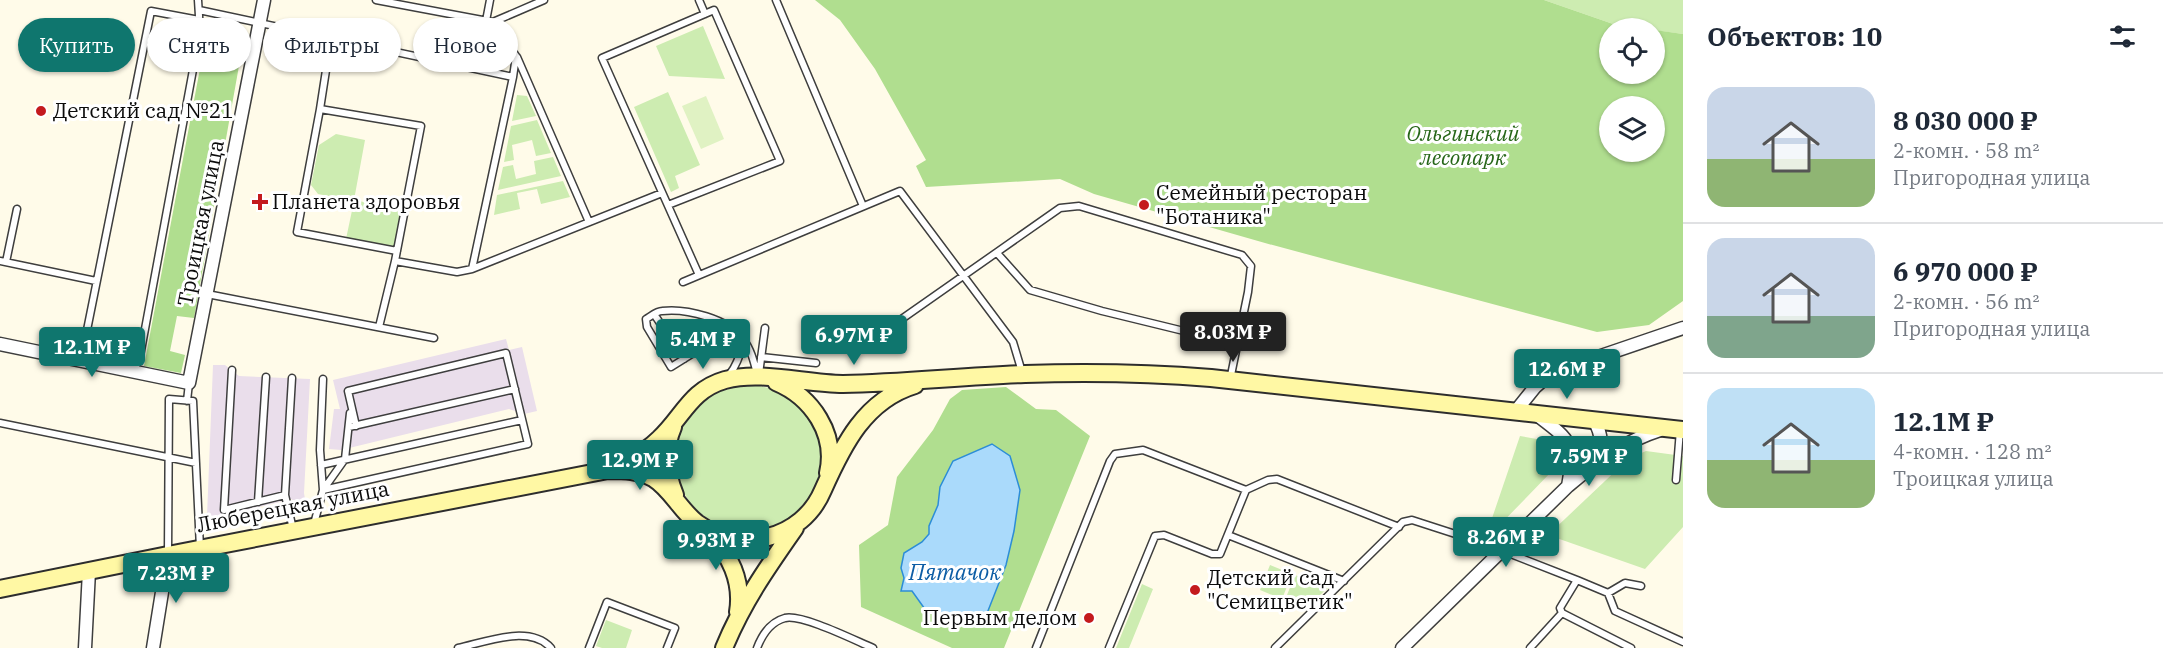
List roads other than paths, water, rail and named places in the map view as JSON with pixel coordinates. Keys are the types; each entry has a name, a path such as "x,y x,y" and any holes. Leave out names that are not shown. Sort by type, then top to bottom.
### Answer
{"main road":[{"path":"799,523 786,531 755,540 723,536 709,530 689,515 672,489 666,465 670,433 685,405 698,394 724,380 741,377 842,384 1023,374 1156,374 1677,429"},
{"path":"758,377 787,386 813,408 827,436 830,451 826,483"},
{"path":"724,648 753,588 799,523 820,498 855,429 869,411 899,390 949,379"},
{"path":"595,471 625,462 638,455 660,439 677,418"},
{"path":"595,471 621,470 645,474 663,485 724,550 736,577 740,599 734,624"},
{"name":"Люберецкая улица","path":"0,589 595,471"}],"street":[{"name":"Троицкая улица","path":"189,383 264,0"},
{"path":"1515,412 1535,387 1551,373 1683,328"},
{"path":"0,344 189,383"},
{"path":"1537,414 1564,436 1570,450 1572,466 1568,486"},
{"path":"1591,466 1598,454 1601,433 1594,420"},
{"path":"1402,648 1591,466 1640,436 1677,429"},
{"path":"153,648 168,555"},
{"path":"85,648 89,571"}],"lane":[{"path":"198,0 200,18"},
{"path":"376,0 473,18"},
{"path":"489,18 490,0"},
{"path":"497,18 543,0"},
{"path":"699,0 705,14"},
{"path":"776,0 863,206"},
{"path":"199,10 263,23"},
{"path":"668,205 780,161 714,10 602,58 699,275"},
{"path":"150,18 151,12 188,18"},
{"path":"80,361 147,32"},
{"path":"401,53 513,77"},
{"path":"518,61 589,222"},
{"path":"134,372 140,356 193,72"},
{"path":"326,72 297,232 397,251"},
{"path":"472,269 514,72"},
{"path":"320,109 421,126 395,261 379,327"},
{"path":"683,282 900,191 1013,342 1023,374"},
{"path":"395,261 457,272 472,269 662,193"},
{"path":"896,323 1060,208 1079,206 1242,255 1251,266 1230,381"},
{"path":"17,209 3,262 96,281"},
{"path":"997,254 1030,290 1102,311 1237,344"},
{"path":"207,294 434,338"},
{"path":"724,380 737,363 741,350 738,339 734,336 719,337 671,367 646,327 646,319 660,311 677,311 708,317 735,330 745,340 758,377"},
{"path":"654,314 684,359"},
{"path":"758,377 765,328"},
{"path":"506,353 528,444 323,490 345,459 352,426 348,391 506,353"},
{"path":"761,357 816,363"},
{"path":"232,370 224,510 285,495"},
{"path":"258,502 266,377"},
{"path":"292,378 285,495 293,530"},
{"path":"314,526 323,490 321,465 323,379"},
{"path":"187,401 189,383"},
{"path":"352,426 515,388"},
{"path":"168,555 169,399 193,401 200,549"},
{"path":"321,465 522,420"},
{"path":"0,423 196,463"},
{"path":"1676,480 1677,429"},
{"path":"1036,648 1110,461 1115,454 1143,450 1246,490"},
{"path":"1109,648 1155,536 1164,535 1216,555 1220,554 1246,490 1268,480 1277,479 1399,527"},
{"path":"1275,648 1407,521 1418,521 1502,551 1608,593 1615,611 1683,642"},
{"path":"1228,535 1344,581"},
{"path":"1577,580 1560,608 1562,613 1632,648"},
{"path":"1608,593 1624,583 1641,586"},
{"path":"590,648 608,602 675,628 667,648"},
{"path":"1530,648 1562,613"},
{"path":"757,648 769,627 784,618 800,618 873,648"},
{"path":"458,648 525,636 543,640 551,648"}],"water":[{"name":"Пятачок","path":"992,444 1010,456 1020,490 1006,565 984,621 963,620 927,612 912,591 901,591 904,578 901,568 904,553 922,542 929,534 929,526 938,505 940,487 953,461"}],"place":[{"name":"Детский сад №21","path":"41,111"},
{"name":"Планета здоровья","path":"260,202"},
{"name":"Семейный ресторан \"Ботаника\"","path":"1144,205"},
{"name":"Детский сад \"Семицветик\"","path":"1195,590"},
{"name":"Первым делом","path":"1089,618"}],"park label":[{"name":"Ольгинский лесопарк","path":"1463,146"}]}
